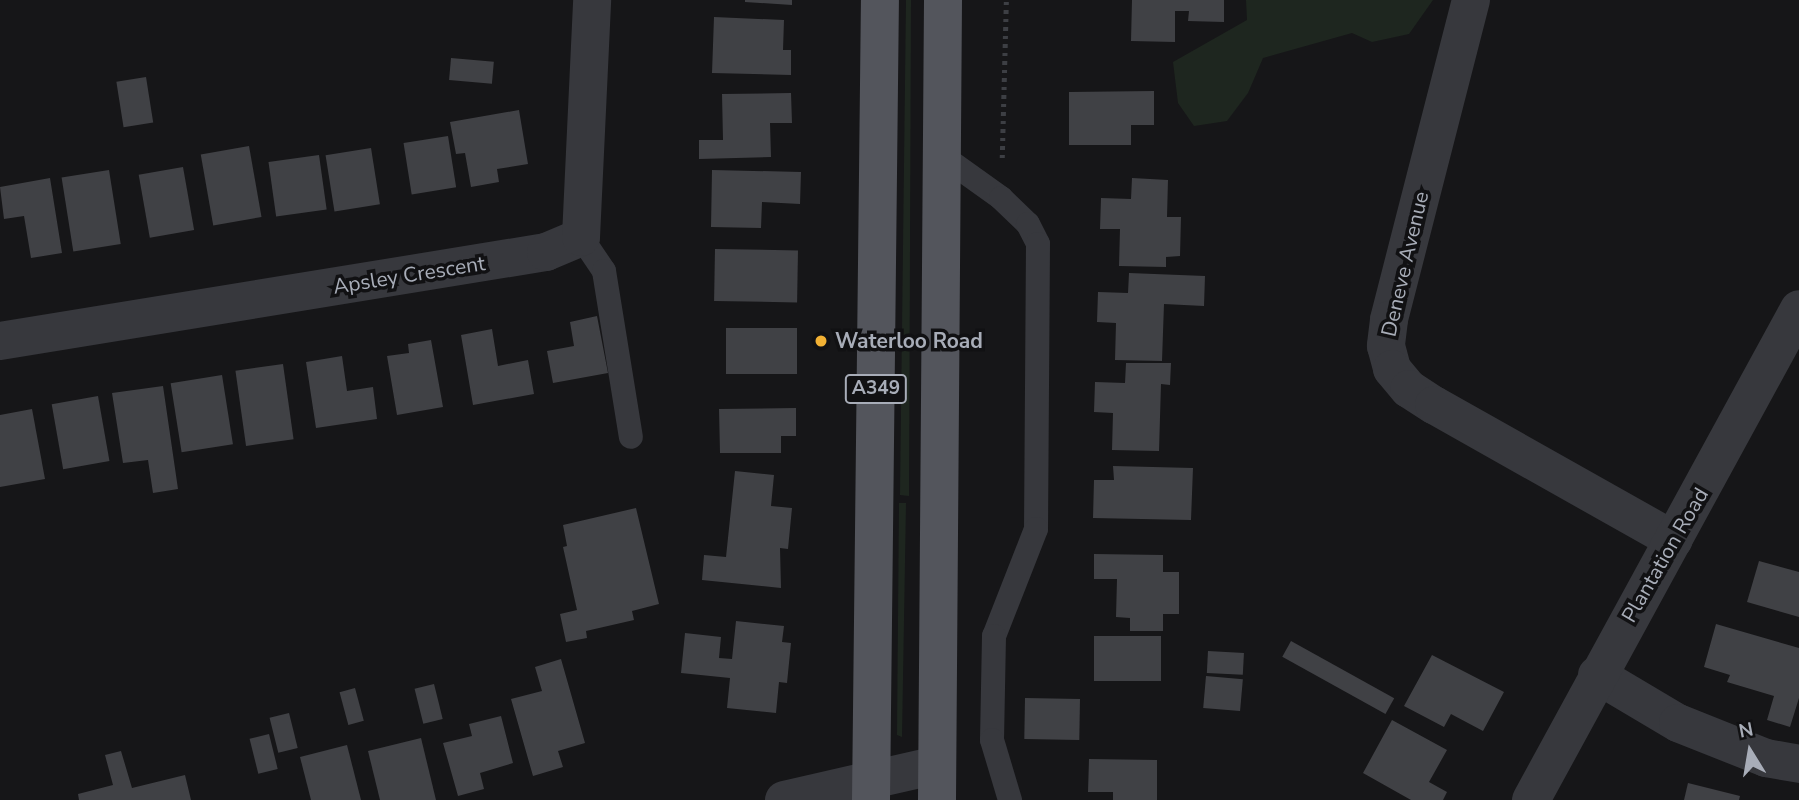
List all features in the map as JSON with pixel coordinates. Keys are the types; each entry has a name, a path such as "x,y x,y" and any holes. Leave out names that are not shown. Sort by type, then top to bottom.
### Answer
{"main road":[{"name":"A349","path":"871,789 880,0"},
{"path":"937,783 943,0"}],"street":[{"path":"581,237 592,0"},
{"name":"Deneve Avenue","path":"1471,0 1389,320 1386,346 1392,369 1409,389 1434,405 1674,541"},
{"name":"Apsley Crescent","path":"0,341 546,252 581,237"},
{"name":"Plantation Road","path":"1531,800 1799,309"},
{"path":"1597,675 1678,723 1766,758 1799,764"},
{"path":"784,800 937,783"}],"lane":[{"path":"941,155 1001,198 1028,224 1038,244 1036,530 994,636 992,740 1010,800"},
{"path":"581,237 604,271 631,437"}],"path":[{"path":"1001,198 1006,0"}],"shaded area":[{"path":"906,0 911,0 909,496 900,495"},
{"path":"1246,0 1433,0 1409,34 1372,42 1352,33 1263,58 1248,93 1227,121 1194,126 1178,103 1173,62 1247,20"},
{"path":"899,503 906,503 902,737 897,735"}],"building":[{"path":"792,0 792,5 745,2"},
{"path":"1132,0 1224,0 1224,22 1188,21 1189,11 1175,11 1175,42 1131,41"},
{"path":"714,17 784,20 783,50 791,50 791,75 712,73"},
{"path":"451,58 494,62 492,84 449,80"},
{"path":"146,77 153,122 124,127 116,82"},
{"path":"1154,91 1154,125 1131,125 1131,145 1069,145 1069,92"},
{"path":"791,93 792,123 770,123 771,157 699,159 699,140 723,140 722,94"},
{"path":"519,110 528,164 497,169 499,182 471,187 465,153 456,154 450,122"},
{"path":"448,136 456,187 412,194 404,143"},
{"path":"249,146 262,217 213,225 201,155"},
{"path":"371,148 380,204 334,211 326,155"},
{"path":"319,155 327,209 276,217 268,162"},
{"path":"183,167 194,230 150,238 139,175"},
{"path":"109,170 121,244 73,252 62,178"},
{"path":"712,170 801,172 800,204 762,202 761,228 711,227"},
{"path":"50,178 62,253 31,258 24,216 4,219 0,187"},
{"path":"1132,178 1168,180 1167,217 1181,217 1180,256 1166,257 1166,267 1119,266 1120,229 1100,229 1101,198 1131,199"},
{"path":"715,249 798,250 797,302 714,301"},
{"path":"1129,273 1205,276 1204,306 1164,304 1162,361 1115,360 1116,323 1097,322 1098,292 1128,293"},
{"path":"597,316 608,373 553,383 547,351 574,346 570,322"},
{"path":"726,328 797,328 797,374 726,374"},
{"path":"492,329 498,366 528,360 534,394 473,405 461,335"},
{"path":"431,340 443,407 397,415 387,356 409,353 408,344"},
{"path":"342,356 347,391 373,387 377,419 316,428 306,362"},
{"path":"1126,363 1171,363 1170,385 1161,384 1159,451 1112,450 1113,413 1094,412 1095,382 1125,383"},
{"path":"283,364 294,439 246,446 235,371"},
{"path":"222,375 233,444 182,452 171,383"},
{"path":"163,386 178,489 153,493 148,460 123,463 112,393"},
{"path":"98,396 109,461 63,469 52,404"},
{"path":"796,408 796,436 781,436 781,453 720,453 719,409"},
{"path":"32,409 45,479 0,487 0,415"},
{"path":"1113,466 1193,468 1191,520 1093,518 1094,480 1114,480"},
{"path":"735,471 774,475 771,506 792,508 788,549 780,548 781,588 702,580 704,555 726,557"},
{"path":"636,508 659,604 632,611 634,620 586,631 587,638 566,642 560,614 577,610 563,547 567,546 563,525"},
{"path":"1094,554 1163,555 1163,572 1179,572 1179,614 1163,614 1163,631 1130,631 1130,618 1116,617 1117,579 1094,579"},
{"path":"1759,561 1799,572 1799,617 1747,602"},
{"path":"736,621 784,626 782,642 791,643 787,683 779,682 776,713 727,708 730,678 681,673 685,633 721,637 719,658 732,659"},
{"path":"1716,624 1799,648 1799,698 1790,727 1767,720 1774,696 1727,682 1730,675 1704,667"},
{"path":"1094,636 1161,636 1161,681 1094,681"},
{"path":"1291,641 1394,698 1385,714 1282,657"},
{"path":"1208,651 1244,653 1243,675 1207,673"},
{"path":"1432,655 1504,692 1483,731 1451,714 1444,727 1404,706"},
{"path":"561,659 585,743 558,751 563,767 533,776 511,699 542,691 535,667"},
{"path":"1206,676 1243,679 1240,711 1203,708"},
{"path":"434,684 443,719 423,724 415,689"},
{"path":"355,688 364,721 348,725 340,692"},
{"path":"1025,698 1080,699 1079,740 1024,739"},
{"path":"289,713 298,748 278,753 270,718"},
{"path":"501,716 513,763 480,773 484,789 458,796 443,743 472,736 469,724"},
{"path":"1392,720 1447,750 1429,782 1447,792 1443,800 1411,800 1363,773"},
{"path":"269,734 278,769 258,774 250,739"},
{"path":"421,738 436,800 380,800 368,751"},
{"path":"347,745 361,800 311,800 300,757"},
{"path":"121,751 132,788 185,775 191,800 79,800 78,794 113,785 105,755"},
{"path":"1089,759 1157,760 1157,800 1113,800 1113,792 1088,792"},
{"path":"1688,783 1740,796 1739,800 1684,800"}],"place":[{"name":"Waterloo Road","path":"821,341"}]}
